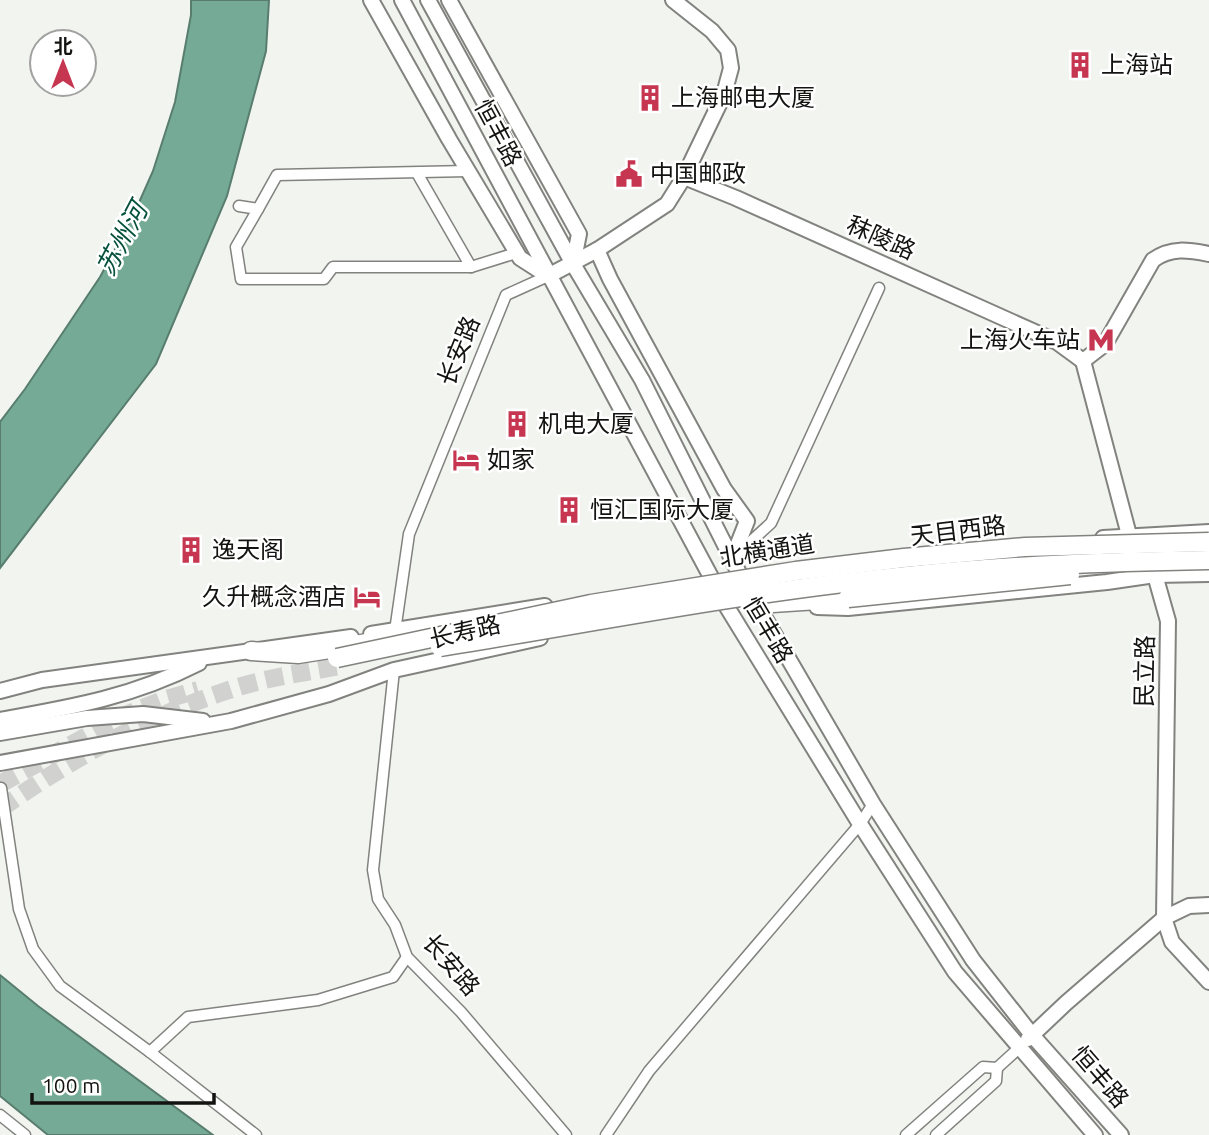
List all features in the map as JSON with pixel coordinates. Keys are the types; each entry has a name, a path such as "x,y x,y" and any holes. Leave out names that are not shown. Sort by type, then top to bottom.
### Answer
{"highway":[{"name":"北横通道","path":"1209,542 1025,547 796,571 591,604 439,636 339,662 798,589 892,577 1026,565 1209,561"},
{"path":"757,604 848,598 1209,561"},
{"path":"251,651 298,654 379,641 439,636"}],"main road":[{"name":"恒丰路","path":"402,0 727,607 860,824 955,972 1095,1135"},
{"name":"恒丰路","path":"428,0 573,264 642,380 741,577 873,804 973,960 1032,1035 1121,1135"},
{"path":"449,0 579,234 573,264"},
{"path":"673,0 719,37 728,50 730,60 729,78 724,94 684,177"},
{"path":"373,1 516,253 548,276"},
{"name":"长安路","path":"548,276 597,250 667,204 684,177"},
{"name":"秣陵路","path":"684,177 1057,342 1083,361"},
{"path":"597,250 610,279 724,489 747,521 732,559"},
{"path":"1083,361 1105,344 1153,260 1176,250 1209,254"},
{"path":"623,350 642,338"},
{"name":"民立路","path":"1083,361 1129,535 1155,575 1168,621 1164,918 1172,942 1209,982"},
{"name":"天目西路","path":"713,580 1129,535 1209,532"},
{"path":"727,607 845,592 1123,567 1155,575 1209,574"},
{"name":"长寿路","path":"0,691 41,680 395,631 656,587 713,580"},
{"name":"长寿路","path":"0,763 218,723 330,694 394,670 549,636 727,607"},
{"name":"长寿路","path":"0,733 86,711 167,679 210,657"},
{"name":"长寿路","path":"0,720 86,711 143,714 218,723"},
{"path":"1019,1048 1164,918 1189,906 1209,905"}],"street":[{"path":"468,171 277,175 236,247 241,279 324,279 333,267 471,267 516,253"},
{"path":"417,173 471,267"},
{"path":"239,206 258,209"},
{"name":"长安路","path":"395,631 409,534 506,295 548,276"},
{"path":"732,559 771,523 879,288"},
{"name":"长安路","path":"394,670 373,870 378,899 395,925 407,957 461,1012 566,1135"},
{"path":"1,789 19,909 33,949 60,986 256,1135"},
{"path":"606,1135 649,1071 860,824 873,804"},
{"path":"150,1052 188,1017 318,1000 393,976 407,957"},
{"path":"936,1135 996,1082 997,1068 1019,1048"},
{"path":"906,1135 983,1067 997,1068"},
{"path":"0,1115 25,1135"}],"water":[{"name":"苏州河","path":"191,0 269,0 266,51 227,196 156,364 0,568 0,422 100,277 133,216 153,171 175,102 191,15"},
{"path":"0,975 213,1135 48,1135 0,1096"}],"tunnel":[{"path":"0,809 81,757 166,714 240,686 340,666"},
{"path":"0,784 125,715 198,690"}],"place":[{"name":"上海站","path":"1080,65"},
{"name":"上海邮电大厦","path":"650,98"},
{"name":"中国邮政","path":"629,174"},
{"name":"上海火车站","path":"1101,340"},
{"name":"机电大厦","path":"517,424"},
{"name":"如家","path":"466,460"},
{"name":"恒汇国际大厦","path":"569,510"},
{"name":"逸天阁","path":"191,550"},
{"name":"久升概念酒店","path":"367,597"}]}
